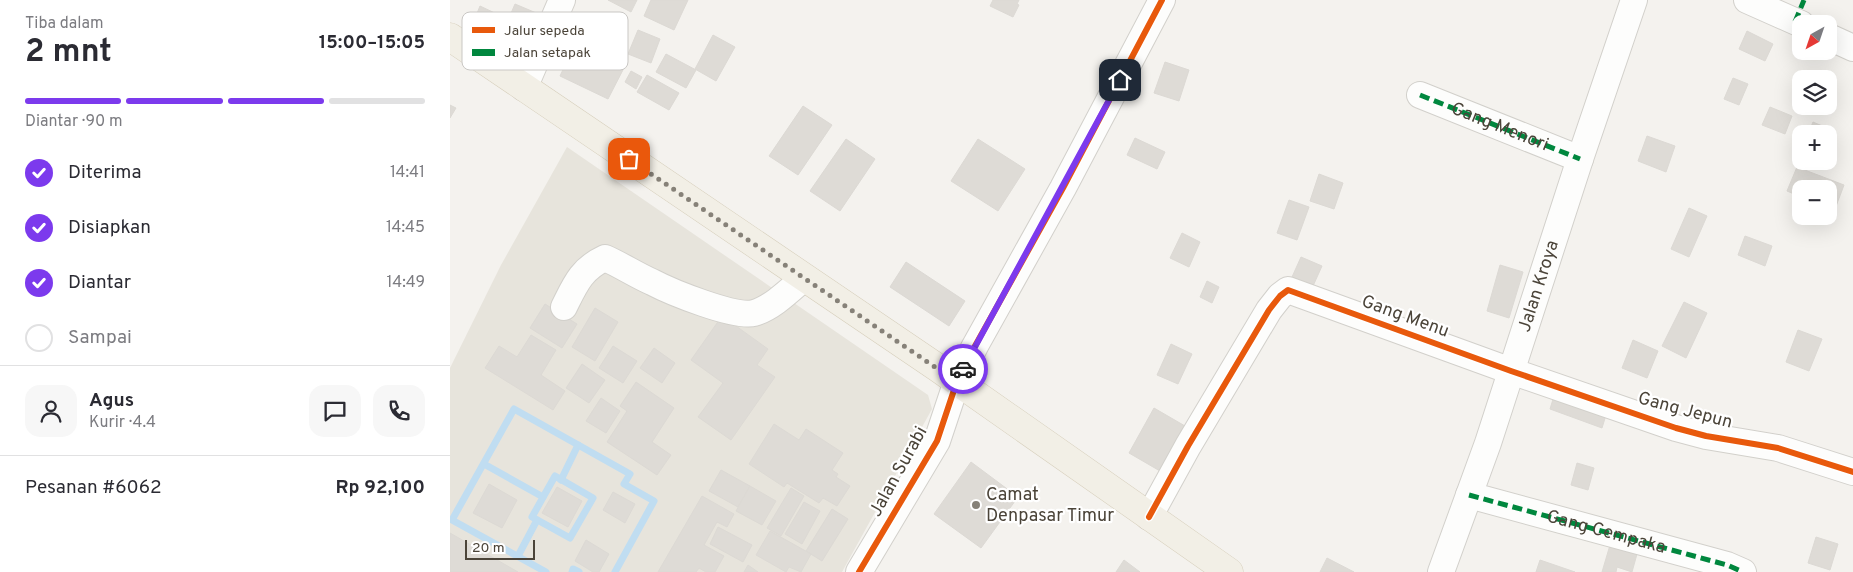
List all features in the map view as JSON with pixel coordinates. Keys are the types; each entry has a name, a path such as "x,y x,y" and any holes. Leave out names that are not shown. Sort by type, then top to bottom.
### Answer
{"main road":[{"path":"450,37 462,45"},
{"path":"498,70 957,382 1229,572"}],"street":[{"path":"557,12 562,0"},
{"name":"Jalan Surabi","path":"859,572 937,441 957,382 975,346 1063,188 1162,0"},
{"name":"Jalan Kroya","path":"1441,572 1470,495 1512,372 1580,159 1634,0"},
{"path":"1746,0 1800,15"},
{"path":"1838,41 1853,48"},
{"path":"524,88 532,70"},
{"name":"Gang Menori","path":"1420,95 1580,159"},
{"path":"564,307 579,278 592,264 605,258 653,283 732,312 753,313 770,304 804,278"},
{"name":"Gang Menu","path":"1149,517 1188,446 1269,310 1280,296 1288,290 1512,372"},
{"name":"Gang Jepun","path":"1512,372 1676,428 1706,436 1778,448 1853,472"},
{"name":"Gang Cempaka","path":"1470,495 1727,565 1743,572"}],"shaded area":[{"path":"567,147 928,395 932,409 842,572 450,572 450,368 501,265"}],"building":[{"path":"608,0 637,0 631,12"},
{"path":"651,0 688,0 674,30 644,16"},
{"path":"993,0 1019,0 1017,4 1019,5 1013,17 990,6"},
{"path":"515,4 534,12 512,12"},
{"path":"480,6 493,12 478,12"},
{"path":"638,30 660,39 651,63 628,54"},
{"path":"1747,31 1773,44 1765,61 1739,49"},
{"path":"713,35 735,47 716,81 695,69"},
{"path":"666,54 696,70 686,88 656,72"},
{"path":"1165,62 1189,70 1179,101 1154,93"},
{"path":"563,70 623,70 608,99 560,76"},
{"path":"631,71 642,77 636,89 625,82"},
{"path":"647,75 679,93 669,110 637,92"},
{"path":"1733,78 1748,84 1739,105 1724,99"},
{"path":"450,105 456,108 450,118"},
{"path":"803,106 832,125 798,175 769,156"},
{"path":"1770,107 1792,116 1785,134 1762,125"},
{"path":"1647,136 1675,146 1666,172 1638,161"},
{"path":"1135,138 1165,152 1157,169 1127,155"},
{"path":"846,139 875,159 840,211 810,191"},
{"path":"978,139 1025,169 998,211 951,181"},
{"path":"1796,170 1805,170 1831,180 1792,180 1792,193 1787,191"},
{"path":"1319,174 1343,183 1334,209 1310,201"},
{"path":"1837,182 1844,185 1837,204"},
{"path":"1289,200 1309,207 1297,240 1277,233"},
{"path":"1689,208 1707,216 1689,257 1671,249"},
{"path":"1182,233 1200,242 1189,267 1170,258"},
{"path":"1745,236 1772,246 1765,266 1738,255"},
{"path":"1301,257 1322,266 1313,286 1292,277"},
{"path":"906,262 965,301 949,326 890,287"},
{"path":"1500,265 1523,272 1509,318 1487,311"},
{"path":"1207,281 1219,287 1212,303 1200,297"},
{"path":"1684,302 1707,313 1686,358 1662,346"},
{"path":"545,304 577,324 562,348 530,328"},
{"path":"595,308 618,322 595,361 572,347"},
{"path":"722,316 768,349 757,365 775,377 731,440 698,417 723,383 691,360"},
{"path":"1798,330 1822,339 1809,371 1786,362"},
{"path":"531,335 556,350 541,375 565,391 553,410 485,368 499,346 517,357"},
{"path":"1633,340 1658,351 1647,378 1622,368"},
{"path":"1171,344 1192,354 1178,384 1157,375"},
{"path":"613,346 637,361 623,383 599,368"},
{"path":"654,348 675,363 662,383 640,368"},
{"path":"582,364 605,380 589,403 566,388"},
{"path":"636,382 674,408 652,442 671,455 657,475 607,442 627,411 620,406"},
{"path":"1554,396 1606,415 1602,428 1550,409"},
{"path":"601,398 620,411 606,433 586,421"},
{"path":"1154,408 1185,426 1160,471 1129,453"},
{"path":"774,424 799,440 806,429 843,453 832,470 838,474 836,477 850,486 837,506 823,498 819,503 787,483 784,487 749,464"},
{"name":"Camat Denpasar Timur","path":"971,462 1018,497 981,548 934,514"},
{"path":"1577,463 1594,468 1588,490 1571,485"},
{"path":"721,470 750,486 738,507 709,491"},
{"path":"489,484 517,500 502,528 473,513"},
{"path":"750,486 776,501 762,525 736,511"},
{"path":"557,487 582,501 568,527 542,513"},
{"path":"791,488 804,496 781,536 767,528"},
{"path":"613,492 635,504 625,523 603,510"},
{"path":"702,496 734,514 727,527 717,522 704,545 724,556 715,572 706,572 699,568 696,572 658,572"},
{"path":"804,502 820,511 802,544 785,534"},
{"path":"832,509 848,519 822,561 806,551"},
{"path":"718,527 752,545 743,562 710,544"},
{"path":"770,531 811,554 801,572 789,567 786,572 756,555"},
{"path":"450,533 518,572 450,572"},
{"path":"1816,537 1838,544 1830,570 1808,563"},
{"path":"586,540 609,554 599,572 593,572 575,561"},
{"path":"1610,545 1637,554 1632,572 1617,567 1616,572 1602,572"},
{"path":"1327,558 1354,572 1320,572"},
{"path":"1124,560 1140,572 1116,572"},
{"path":"1540,560 1575,572 1536,572"},
{"path":"748,565 758,572 744,572"}],"waterway":[{"path":"546,572 452,520 514,409 630,474 624,484 654,501 615,572"},
{"path":"561,480 578,445"},
{"path":"484,464 543,497"},
{"path":"555,476 593,498 570,538 532,517 555,476"},
{"path":"518,556 537,520"},
{"path":"572,572 573,569 579,572"}],"marked path":[{"path":"1798,15 1804,0"},
{"path":"1420,95 1580,159"},
{"path":"1469,495 1727,565 1743,572"}],"cycle path":[{"path":"859,572 937,441 957,381 1063,188 1162,0"},
{"path":"1149,517 1188,446 1269,310 1280,296 1288,290 1511,371 1676,428 1706,436 1778,448 1853,472"}],"way so far":[{"path":"629,159 957,382 963,369"}],"place":[{"name":"Camat Denpasar Timur","path":"976,505"}],"route":[{"path":"963,369 1120,80"}]}
